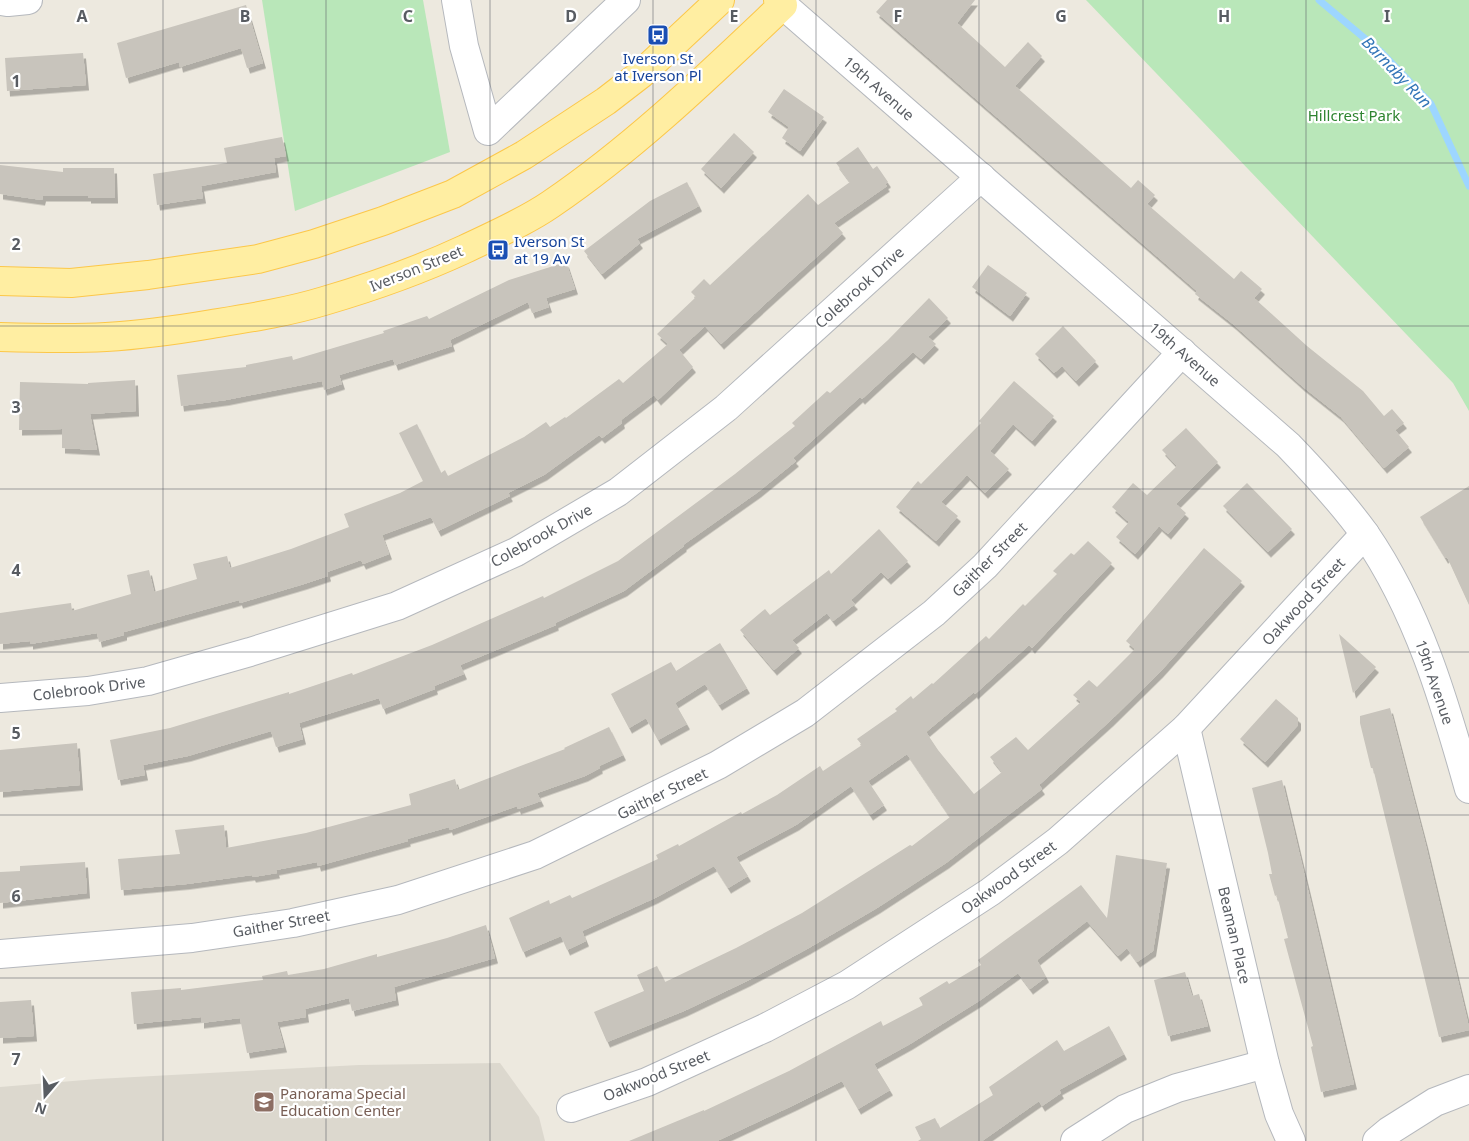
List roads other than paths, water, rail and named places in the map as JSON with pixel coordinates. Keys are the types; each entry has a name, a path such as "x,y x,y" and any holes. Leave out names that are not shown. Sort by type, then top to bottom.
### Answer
{"main road":[{"path":"0,281 71,283 209,267 258,259 314,244 383,221 453,194 524,155 606,101 641,74 720,0"},
{"name":"Iverson Street","path":"0,337 108,337 181,329 259,316 322,302 389,280 447,257 497,234 550,205 596,171 649,130 780,3"}],"street":[{"path":"0,1 28,0"},
{"path":"456,0 464,46 488,131 626,0"},
{"name":"19th Avenue","path":"780,3 1288,445 1332,492 1365,534 1415,623 1446,707 1469,789"},
{"name":"Colebrook Drive","path":"0,698 88,691 148,681 250,652 396,606 516,552 618,492 726,408 981,177"},
{"name":"Gaither Street","path":"0,954 192,938 293,923 398,900 534,855 718,765 805,713 934,612 985,566 1182,352"},
{"name":"Oakwood Street","path":"571,1108 647,1082 765,1028 847,985 990,892 1058,841 1186,728 1365,534"},
{"name":"Beaman Place","path":"1186,728 1265,1064 1279,1114 1291,1141"},
{"path":"1075,1141 1125,1109 1177,1088 1265,1064"},
{"path":"1377,1141 1435,1102 1469,1089"}],"waterway":[{"name":"Barnaby Run","path":"1319,0 1381,52 1431,104 1469,186"}],"place":[{"name":"Iverson St at Iverson Pl","path":"658,35"},
{"name":"Iverson St at 19 Av","path":"498,250"},
{"name":"Panorama Special Education Center","path":"264,1102"}],"park label":[{"name":"Hillcrest Park","path":"1354,115"}]}
